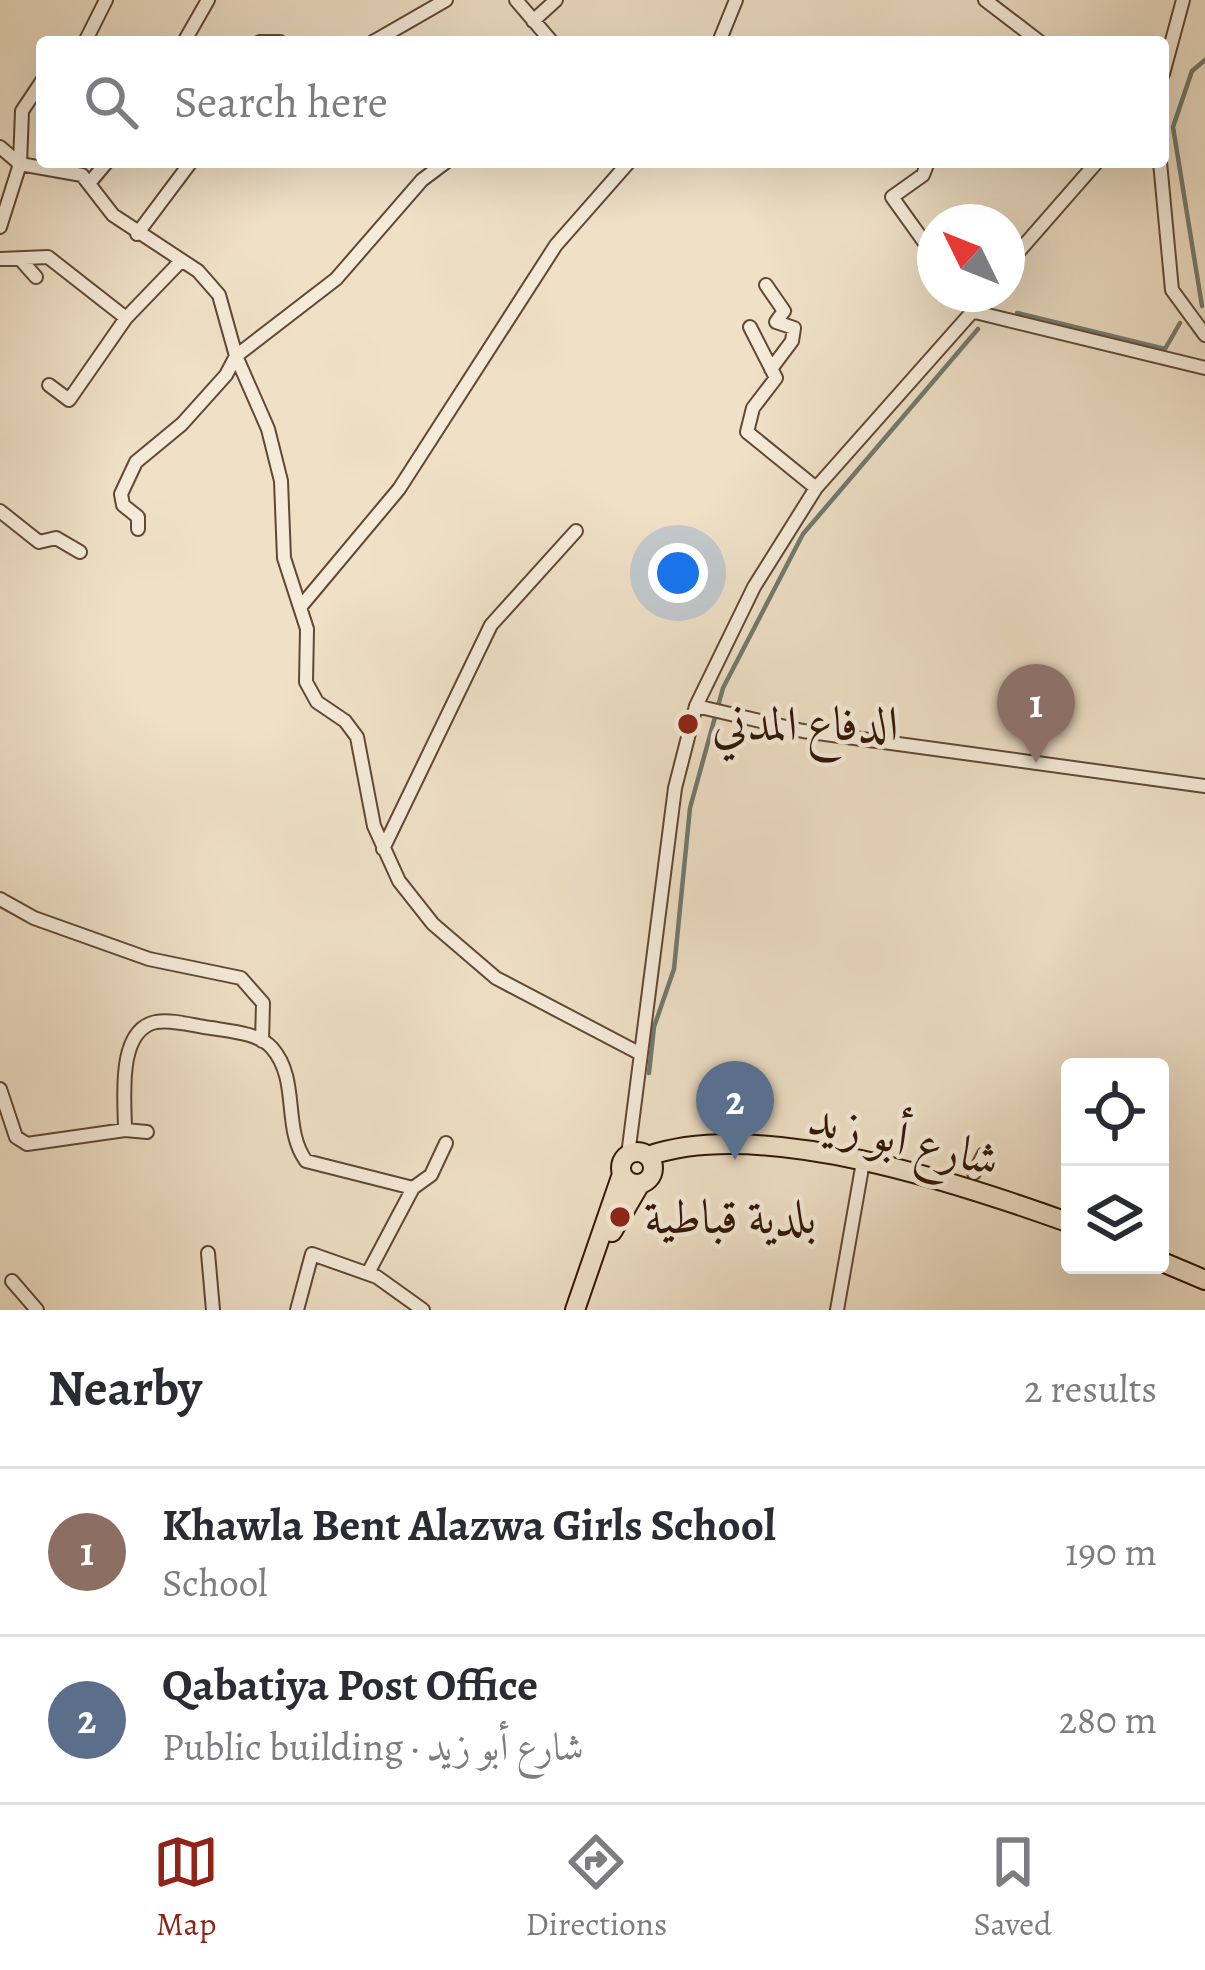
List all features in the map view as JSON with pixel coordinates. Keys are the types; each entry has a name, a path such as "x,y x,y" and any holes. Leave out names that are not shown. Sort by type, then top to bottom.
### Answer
{"main road":[{"name":"شارع أبو زيد","path":"635,1167 676,1147 729,1143 863,1162 1061,1220"},
{"path":"574,1310 635,1167"},
{"path":"584,1310 635,1167"},
{"path":"1169,1265 1205,1280"}],"street":[{"path":"89,36 106,0"},
{"path":"187,36 208,0"},
{"path":"383,36 446,0"},
{"path":"516,0 547,36"},
{"path":"533,21 556,0"},
{"path":"985,0 1032,36"},
{"path":"1169,52 1183,0"},
{"path":"721,36 734,1"},
{"path":"0,227 20,164 22,111 36,90"},
{"path":"0,147 20,164 36,168"},
{"path":"37,168 91,181 113,215 198,271 219,295 236,356 268,429 281,481 288,579 302,605 306,682 317,701 345,721 357,737 383,849 399,881 433,924 496,978 637,1052"},
{"path":"91,181 102,168"},
{"path":"136,234 186,168"},
{"path":"138,530 137,518 123,505 121,494 136,463 182,424 226,375 236,356 336,279 422,180 438,168"},
{"path":"302,605 399,489 556,245 624,168"},
{"path":"917,232 892,197 923,176 926,168"},
{"path":"1025,244 1092,168"},
{"path":"1161,168 1172,290 1205,335"},
{"path":"0,259 48,257 126,318"},
{"path":"20,260 35,277"},
{"path":"49,385 68,400 126,318 180,262"},
{"path":"766,285 784,311 776,322 794,328 792,341 771,369"},
{"path":"635,1167 637,1052 675,788 695,706 754,587 816,488 975,312 1205,368"},
{"path":"750,327 771,369 773,385 753,408 748,431 816,488"},
{"path":"0,511 39,542 56,538 80,552"},
{"path":"383,849 491,625 575,531"},
{"path":"695,706 802,731 1205,786"},
{"path":"0,898 34,918 149,959 241,979 263,1003 262,1041 282,1067 293,1134 306,1160 412,1189"},
{"path":"125,1130 128,1057 148,1025 170,1022 262,1041"},
{"path":"0,1089 16,1137 27,1144 125,1130 147,1132"},
{"path":"368,1273 412,1189 431,1175 446,1143"},
{"path":"974,1173 985,1154"},
{"path":"837,1310 863,1162"},
{"path":"208,1253 213,1310"},
{"path":"297,1310 312,1254 368,1273 422,1310"},
{"path":"12,1282 37,1310"}],"waterway":[{"path":"1202,306 1173,127 1192,71 1205,60"},
{"path":"1017,313 1165,349 1180,323"},
{"path":"649,1073 654,1027 674,969 690,808 723,688 803,534 978,329"}],"place":[{"name":"الدفاع المدني","path":"688,724"},
{"name":"Khawla Bent Alazwa Girls School","path":"1036,763"},
{"name":"Qabatiya Post Office","path":"735,1160"},
{"name":"بلدية قباطية","path":"620,1217"}]}
